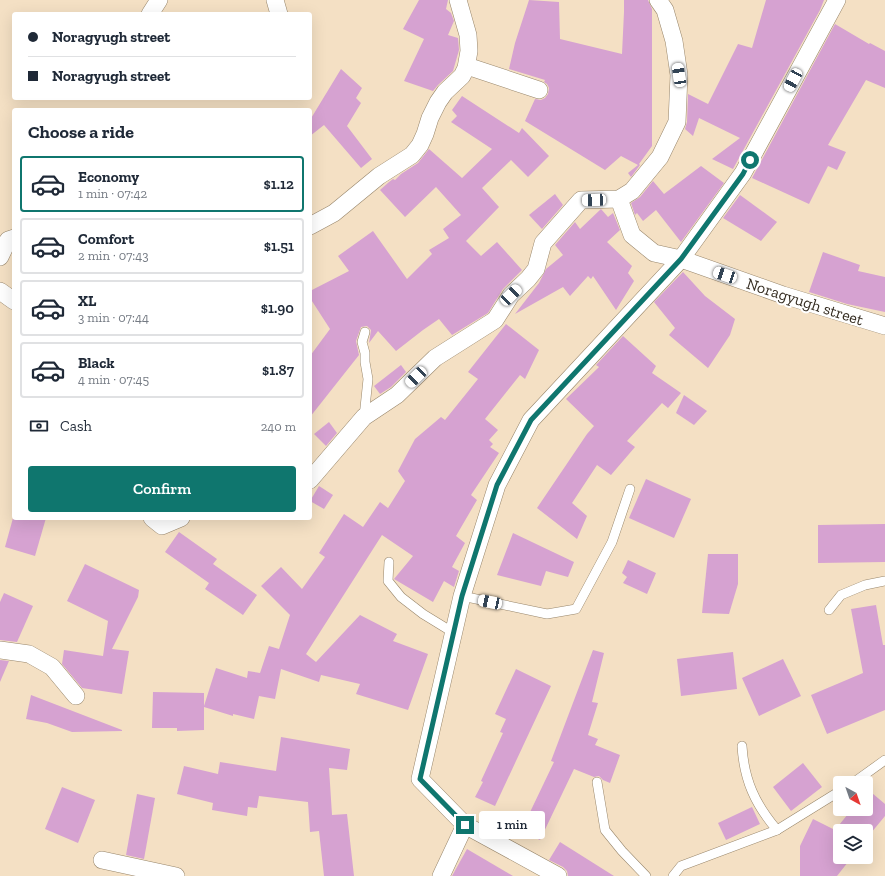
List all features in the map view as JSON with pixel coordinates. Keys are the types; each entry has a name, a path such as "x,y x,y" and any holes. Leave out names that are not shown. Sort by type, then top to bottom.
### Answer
{"street":[{"path":"151,12 159,0"},
{"path":"275,0 279,12"},
{"path":"312,225 334,213 379,176 412,155 420,145 430,118 438,102 445,92 462,76 467,66 469,51 468,35 458,0"},
{"path":"312,478 364,418 397,395 435,358 495,320 511,295 536,269 543,243 581,200 619,199 632,192 660,157 677,122 679,75 674,41 665,10 658,0"},
{"path":"558,876 465,825 420,779 462,596 497,485 531,420 681,259 743,174 837,0"},
{"path":"467,66 539,90"},
{"name":"Noragyugh street","path":"619,199 632,234 654,253 681,259 783,295 885,326"},
{"path":"0,257 8,240 12,239"},
{"path":"0,291 12,300"},
{"path":"154,520 162,526 176,520"},
{"path":"0,650 29,654 40,660 52,668 76,696"},
{"path":"441,876 465,825"},
{"path":"102,860 176,876"}],"lane":[{"path":"364,418 368,379 365,353 362,342 365,332"},
{"path":"462,596 546,614 576,609 612,542 630,489"},
{"path":"389,562 388,581 401,597 422,614 454,633"},
{"path":"829,610 841,595 866,585 885,581"},
{"path":"742,746 746,779 763,814 777,830"},
{"path":"863,776 885,760"},
{"path":"597,782 605,830 622,851 646,876"},
{"path":"674,876 681,866 777,830 833,795"}],"building":[{"path":"419,0 448,0 446,9 451,13 454,21 448,35 458,38 459,50 453,71 433,91 404,81 424,39 403,29"},
{"path":"529,0 559,2 560,39 622,54 624,0 648,0 652,9 652,146 631,177 628,173 638,165 621,156 605,170 525,121 535,99 541,100 545,98 548,94 549,88 544,82 545,80 509,69 515,43"},
{"path":"766,0 824,0 820,10 733,169 712,159 740,138 699,118 693,136 685,129 687,122 688,94 708,104 738,44 752,48"},
{"path":"835,24 869,44 870,43 885,51 885,88 866,80 828,145 846,152 837,170 828,166 809,204 752,178"},
{"path":"341,69 362,88 356,98 361,103 347,126 372,159 361,168 324,125 312,134 312,117"},
{"path":"462,96 519,133 522,128 549,156 528,177 511,160 482,188 499,207 466,241 481,256 497,242 522,270 503,289 488,313 452,335 439,319 396,351 378,331 369,343 371,330 367,326 361,327 356,341 359,355 312,414 312,353 330,329 312,301 312,290 349,271 338,256 373,231 407,279 432,254 429,250 449,238 443,229 461,215 436,187 405,217 380,190 393,179 395,180 401,174 418,163 429,149 462,178 492,149 451,122 457,116 452,110"},
{"path":"701,166 724,183 681,242 656,210 643,221 637,213 635,215 631,203 640,197 653,181 664,194"},
{"path":"555,194 563,205 542,229 529,215"},
{"path":"740,195 777,222 761,241 723,218"},
{"path":"601,209 608,217 613,213 620,230 607,242 632,266 628,273 634,281 616,310 593,276 591,279 588,276 570,296 563,287 515,314 539,283 546,269 563,255 555,245 575,222 580,229"},
{"path":"823,252 860,265 858,271 885,277 885,312 847,304 809,292"},
{"path":"683,272 705,296 735,319 730,335 708,368 669,335 675,328 654,302"},
{"path":"506,324 539,350 525,379 520,375 485,419 498,430 489,440 493,444 490,447 499,453 471,495 477,500 456,536 465,543 452,567 459,571 454,587 444,581 433,602 394,579 413,556 382,535 306,654 316,662 360,615 397,634 393,641 428,654 408,710 356,694 360,684 321,675 319,682 281,669 275,699 259,696 254,719 233,714 233,716 204,707 204,730 177,731 177,728 152,728 153,692 204,693 204,706 216,668 247,678 248,671 260,673 269,646 279,649 290,615 261,586 281,567 302,589 325,557 319,553 344,514 363,527 380,502 388,508 405,481 398,471 415,439 441,417 445,420 478,379 468,372"},
{"path":"623,336 656,366 652,373 681,393 668,408 662,403 627,441 635,447 611,475 597,465 572,503 587,516 577,539 537,508 594,426 566,399 599,367 596,365"},
{"path":"401,365 406,372 391,387 380,394 374,386"},
{"path":"684,395 707,411 694,425 676,413"},
{"path":"329,422 337,433 326,446 314,434"},
{"path":"646,479 691,499 674,538 629,518"},
{"path":"319,486 333,495 324,509 312,502 312,498"},
{"path":"12,520 45,520 35,556 5,547"},
{"path":"885,524 885,562 818,563 818,525"},
{"path":"179,532 217,559 213,564 257,595 243,615 205,589 209,583 165,552"},
{"path":"513,533 574,562 568,577 546,571 541,586 497,575"},
{"path":"708,554 738,554 738,584 729,614 702,613"},
{"path":"628,560 656,573 647,594 623,583 627,577 622,573"},
{"path":"85,564 139,590 138,597 112,649 129,651 122,694 82,688 62,664 64,650 103,656 108,621 67,601"},
{"path":"4,593 33,606 17,642 0,640 0,602"},
{"path":"876,605 883,645 885,645 885,710 827,734 811,695 863,673 851,609"},
{"path":"593,650 604,653 592,702 598,703 588,735 598,739 595,745 620,755 610,783 603,780 599,776 594,777 574,769 540,840 521,831 554,762 551,761"},
{"path":"733,652 737,689 681,696 677,659"},
{"path":"783,659 801,696 759,716 742,678"},
{"path":"0,660 9,661 0,682"},
{"path":"516,669 551,686 495,806 475,797 483,782 481,781 503,733 500,732 506,719 495,714"},
{"path":"31,695 122,731 72,732 47,723 26,719"},
{"path":"281,737 350,749 347,770 329,768 332,815 347,814 354,876 324,876 319,831 310,832 308,802 259,796 257,808 248,807 247,816 212,810 213,803 177,794 184,766 218,774 220,762 276,771"},
{"path":"803,763 822,787 791,811 773,787"},
{"path":"62,787 95,800 78,843 45,829"},
{"path":"137,794 155,798 144,859 126,855"},
{"path":"873,794 885,804 885,816 873,831 873,824 840,824 846,816 873,816"},
{"path":"752,807 760,824 726,840 718,823"},
{"path":"813,819 833,829 833,864 846,864 837,876 800,876 800,846"},
{"path":"560,842 614,876 568,876 567,871 563,867 549,860"},
{"path":"467,849 513,876 452,876"}],"route":[{"path":"465,825 420,779 462,596 497,485 531,420 681,259 743,174 750,160"}]}
